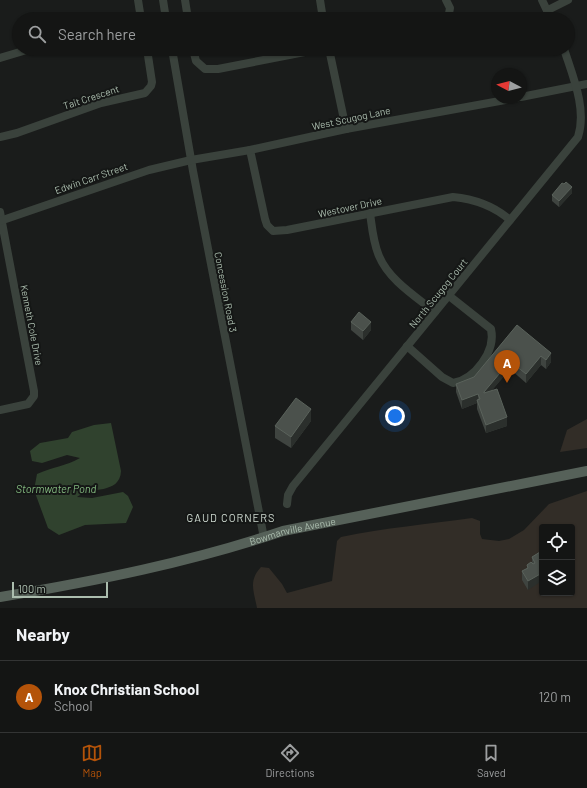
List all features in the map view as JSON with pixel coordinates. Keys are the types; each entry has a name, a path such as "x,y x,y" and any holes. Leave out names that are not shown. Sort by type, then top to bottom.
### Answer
{"main road":[{"name":"Bowmanville Avenue","path":"0,596 80,583 168,564 264,538 283,531 587,471"}],"street":[{"path":"138,0 140,12"},
{"path":"163,0 165,12"},
{"path":"185,0 187,12"},
{"path":"320,0 322,12"},
{"path":"446,0 450,8 449,12"},
{"path":"542,0 548,10 568,0"},
{"path":"0,58 12,54"},
{"name":"Tait Crescent","path":"0,137 16,133 101,103 144,93 151,86 152,82 148,56"},
{"name":"Concession Road 3","path":"173,56 191,160 264,538"},
{"path":"195,56 196,61 205,70 218,69 284,56"},
{"path":"330,56 346,129"},
{"name":"North Scugog Court","path":"287,504 288,495 293,486 578,138 581,119 576,88 566,56"},
{"path":"527,96 576,88 587,84"},
{"name":"West Scugog Lane","path":"191,160 250,150 346,129 491,103"},
{"name":"Westover Drive","path":"250,150 265,219 267,225 273,231 282,231 441,198 462,198 486,204 510,220"},
{"name":"Edwin Carr Street","path":"1,218 123,177 191,160"},
{"path":"370,213 375,245 385,268 398,282 435,312"},
{"name":"Kenneth Cole Drive","path":"0,410 28,404 34,396 1,218"},
{"path":"407,346 442,377 453,383 467,377 479,366 491,344 491,329 448,295"}],"shaded area":[{"path":"587,419 587,448 560,452 567,430"},
{"path":"587,491 587,608 257,608 253,582 254,577 261,567 269,568 282,584 287,593 332,581 337,541 341,537 472,518 480,521 480,534 482,539 499,541 509,539 524,530 549,504"}],"water":[{"name":"Stormwater Pond","path":"111,423 121,471 119,479 116,484 110,487 89,492 77,497 92,498 123,492 128,496 133,507 126,523 85,525 59,535 48,528 34,490 37,474 80,458 67,455 42,463 32,461 30,451 40,443 68,438 72,432 94,425"}],"building":[{"path":"566,182 572,187 559,201 552,195 562,183 564,184"},
{"path":"359,312 371,322 363,331 351,322"},
{"path":"517,325 551,353 546,360 541,356 526,374 510,361 484,392 497,389 507,417 486,425 477,400 480,399 478,394 462,400 456,384 474,377"},
{"path":"296,398 311,409 291,437 275,426"},
{"path":"539,553 539,575 528,581 522,571 528,568 527,565 531,562 533,564 535,563 532,557"}],"place":[{"name":"Knox Christian School","path":"507,383"}],"district":[{"name":"GAUD CORNERS","path":"231,518"}]}
